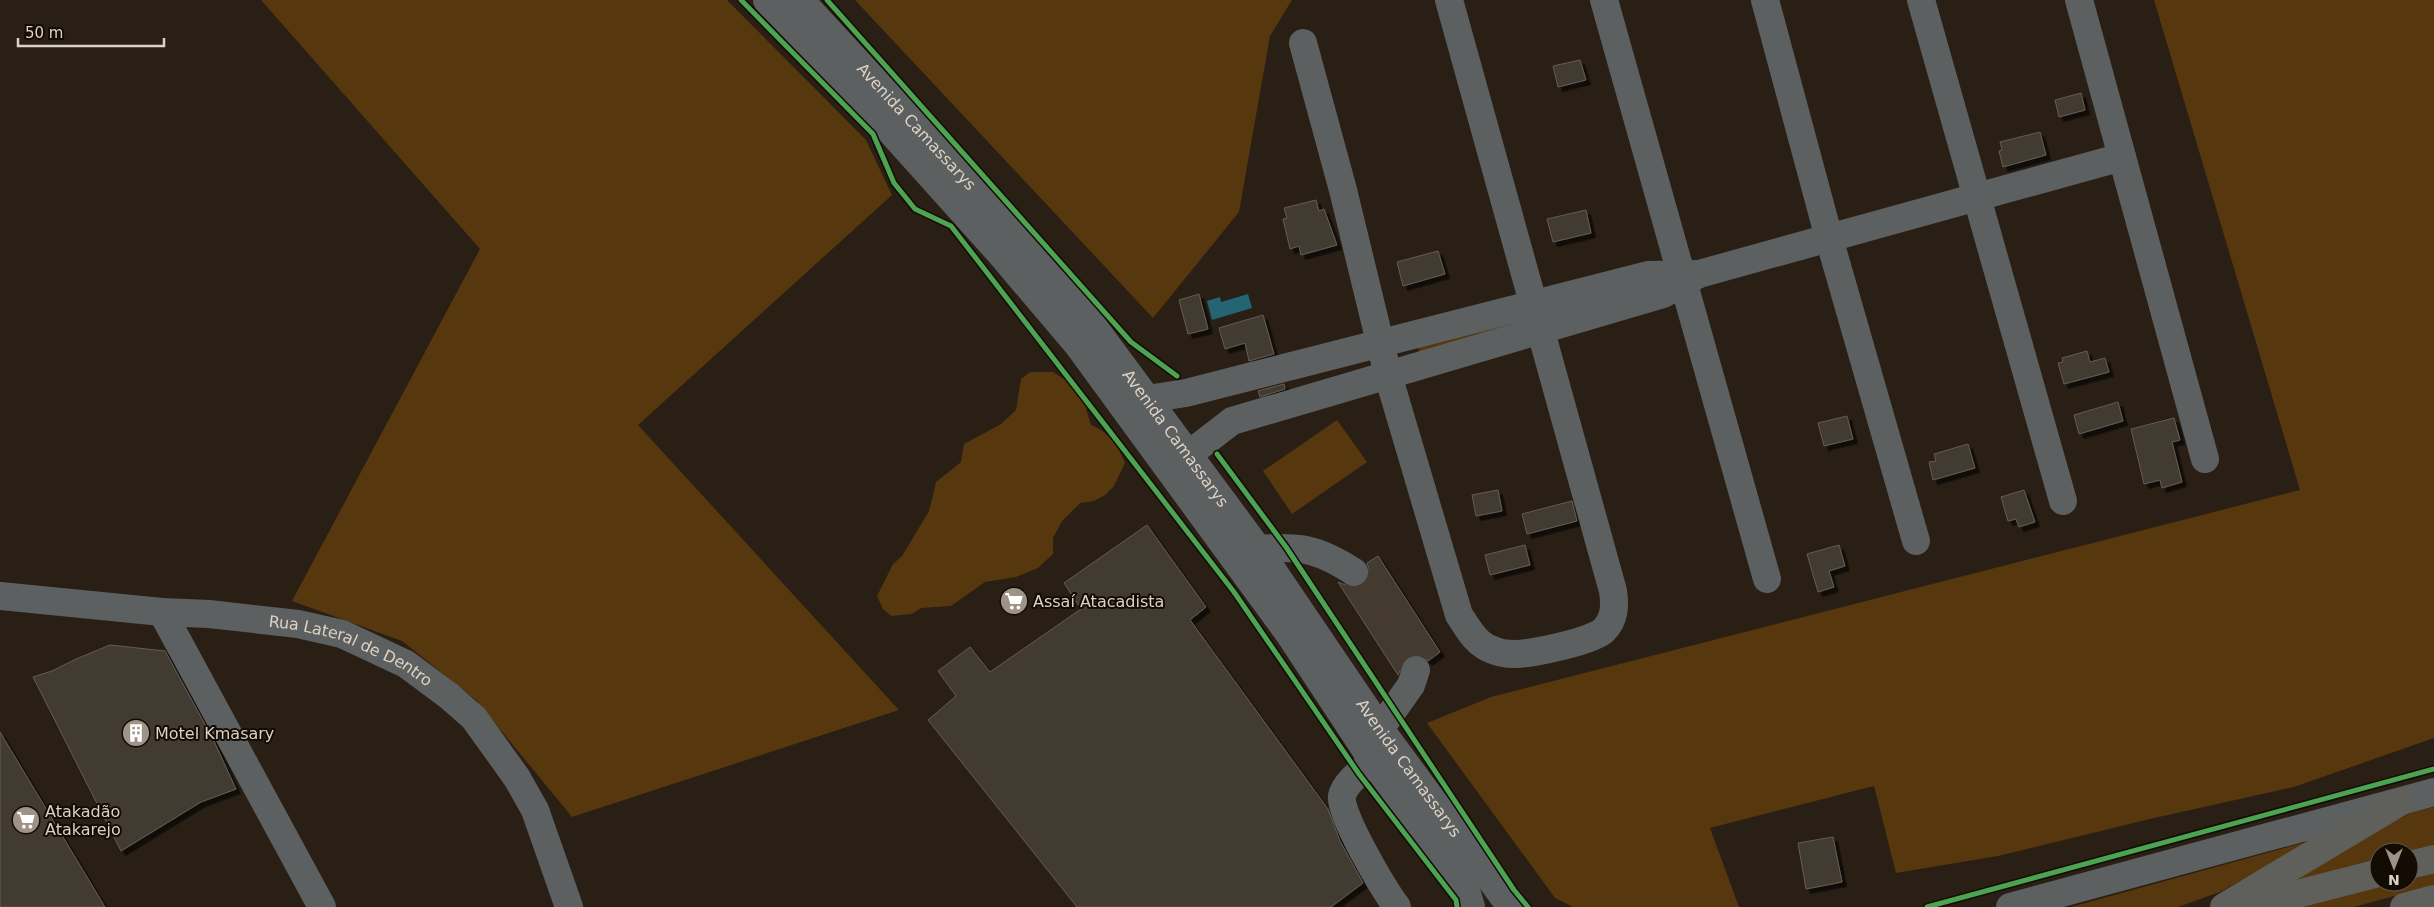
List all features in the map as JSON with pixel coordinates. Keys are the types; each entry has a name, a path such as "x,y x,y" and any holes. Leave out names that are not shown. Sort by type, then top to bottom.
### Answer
{"main road":[{"path":"2224,907 2400,802"},
{"path":"2419,863 2434,859"},
{"path":"2247,907 2369,876"},
{"path":"2404,907 2434,899"}],"street":[{"name":"Avenida Camassarys","path":"767,0 875,114 1078,345 1290,635 1373,761 1467,894 1471,907"},
{"name":"Avenida Camassarys","path":"800,0 1059,280 1258,549 1380,729 1511,907"},
{"path":"1302,44 1343,190 1388,375 1459,615 1474,639 1491,650 1515,654 1539,652 1596,636 1604,630 1611,620 1615,606 1613,590 1449,0"},
{"path":"1604,0 1688,277 1767,579"},
{"path":"1765,0 1829,238 1916,540"},
{"path":"1921,0 2063,500"},
{"path":"2079,0 2205,459"},
{"path":"1147,399 1186,393 1648,275 1688,277 2122,157"},
{"path":"1188,455 1232,420 1663,294 1688,277"},
{"path":"1215,385 1230,392 1235,408 1232,420"},
{"path":"1258,549 1304,548 1337,561 1354,572"},
{"name":"Rua Lateral de Dentro","path":"0,596 162,612 209,614 298,624 342,634 406,664 449,696 474,718 517,778 536,810 569,907"},
{"path":"162,612 322,907"},
{"path":"1380,729 1411,685 1416,670"},
{"path":"1373,761 1342,794 1342,800 1348,820 1386,892 1397,907"},
{"path":"2010,907 2434,792"}],"path":[{"path":"884,158 894,183 915,209 942,222"},
{"path":"1031,329 1097,414"}],"shaded area":[{"path":"261,0 727,0 866,140 892,195 638,425 899,710 572,817 476,700 402,641 292,601 480,249"},
{"path":"855,0 1292,0 1270,36 1239,212 1153,318"},
{"path":"2154,0 2434,0 2434,738 2294,787 2150,819 1998,856 1896,873 1874,786 1710,828 1739,907 1573,907 1555,898 1427,723 1491,697 2300,490"},
{"path":"1501,323 1506,325 1506,331 1423,354 1419,352 1418,347"},
{"path":"1030,372 1053,372 1067,381 1084,402 1091,425 1108,435 1120,451 1125,463 1114,486 1105,495 1094,501 1080,503 1062,521 1053,538 1053,554 1038,568 1016,577 985,582 951,606 921,608 912,614 891,616 883,609 877,596 893,564 902,556 929,511 936,482 961,462 964,444 1001,424 1016,410 1021,379"},
{"path":"1337,420 1367,462 1292,514 1263,471"},
{"path":"2434,807 2434,847 2419,850 2419,842 2369,842 2369,865 2259,894 2410,813"},
{"path":"2317,839 2220,892 2178,907 2071,907"},
{"path":"2434,872 2434,885 2419,889 2419,876"},
{"path":"2369,889 2369,892 2409,892 2354,907 2303,907"}],"water":[{"path":"1248,294 1252,308 1212,320 1207,301 1220,297 1221,302"}],"building":[{"path":"1580,60 1586,80 1558,87 1553,66"},
{"path":"2081,93 2085,110 2059,117 2055,100"},
{"path":"2040,132 2046,155 2003,167 1999,151 2002,150 2000,142"},
{"path":"1316,200 1319,211 1324,209 1337,245 1301,255 1299,246 1290,249 1283,219 1287,218 1284,208"},
{"path":"1586,210 1591,233 1553,242 1547,219"},
{"path":"1438,251 1445,274 1403,286 1397,262"},
{"path":"1199,294 1208,329 1188,334 1179,300"},
{"path":"1263,315 1274,354 1249,361 1245,343 1225,349 1219,328"},
{"path":"2087,351 2090,362 2105,358 2109,372 2064,384 2058,363 2063,362 2062,358"},
{"path":"1284,384 1285,389 1260,397 1258,391"},
{"path":"2118,402 2123,421 2079,434 2074,415"},
{"path":"1847,416 1853,439 1824,446 1818,423"},
{"path":"2174,418 2180,440 2172,442 2182,482 2162,488 2160,480 2144,484 2131,429"},
{"path":"1968,444 1975,468 1933,480 1929,462 1936,461 1934,454"},
{"path":"1498,490 1502,511 1476,516 1472,495"},
{"path":"2024,490 2035,522 2019,527 2016,519 2008,521 2001,497"},
{"path":"1572,501 1577,521 1527,534 1522,514"},
{"name":"Assaí Atacadista","path":"1147,525 1206,607 1190,620 1328,809 1340,841 1363,883 1331,907 1077,907 928,720 956,696 938,671 970,647 990,672 1081,609 1064,583"},
{"path":"1525,545 1530,565 1490,575 1485,555"},
{"path":"1839,545 1845,566 1829,571 1834,587 1818,592 1807,554"},
{"path":"1378,556 1440,652 1428,661 1420,655 1412,655 1406,658 1398,675 1338,582 1353,588 1362,585 1368,580 1370,573 1367,563"},
{"name":"Motel Kmasary","path":"110,645 165,651 213,739 236,789 201,802 121,851 33,677 52,671"},
{"name":"Atakadão Atakarejo","path":"0,732 105,907 0,907"},
{"path":"1833,837 1842,882 1806,889 1798,843"}],"tunnel":[{"path":"1354,572 1416,670"}],"cycle path":[{"path":"741,0 873,134 894,183 915,209 951,226 1234,592 1359,774 1456,900 1457,907"},
{"path":"827,0 1131,342 1177,376"},
{"path":"1217,454 1286,547 1514,890 1528,907"},
{"path":"1927,907 2434,769"}],"place":[{"name":"Assaí Atacadista","path":"1014,601"},
{"name":"Motel Kmasary","path":"136,733"},
{"name":"Atakadão Atakarejo","path":"26,820"}]}
